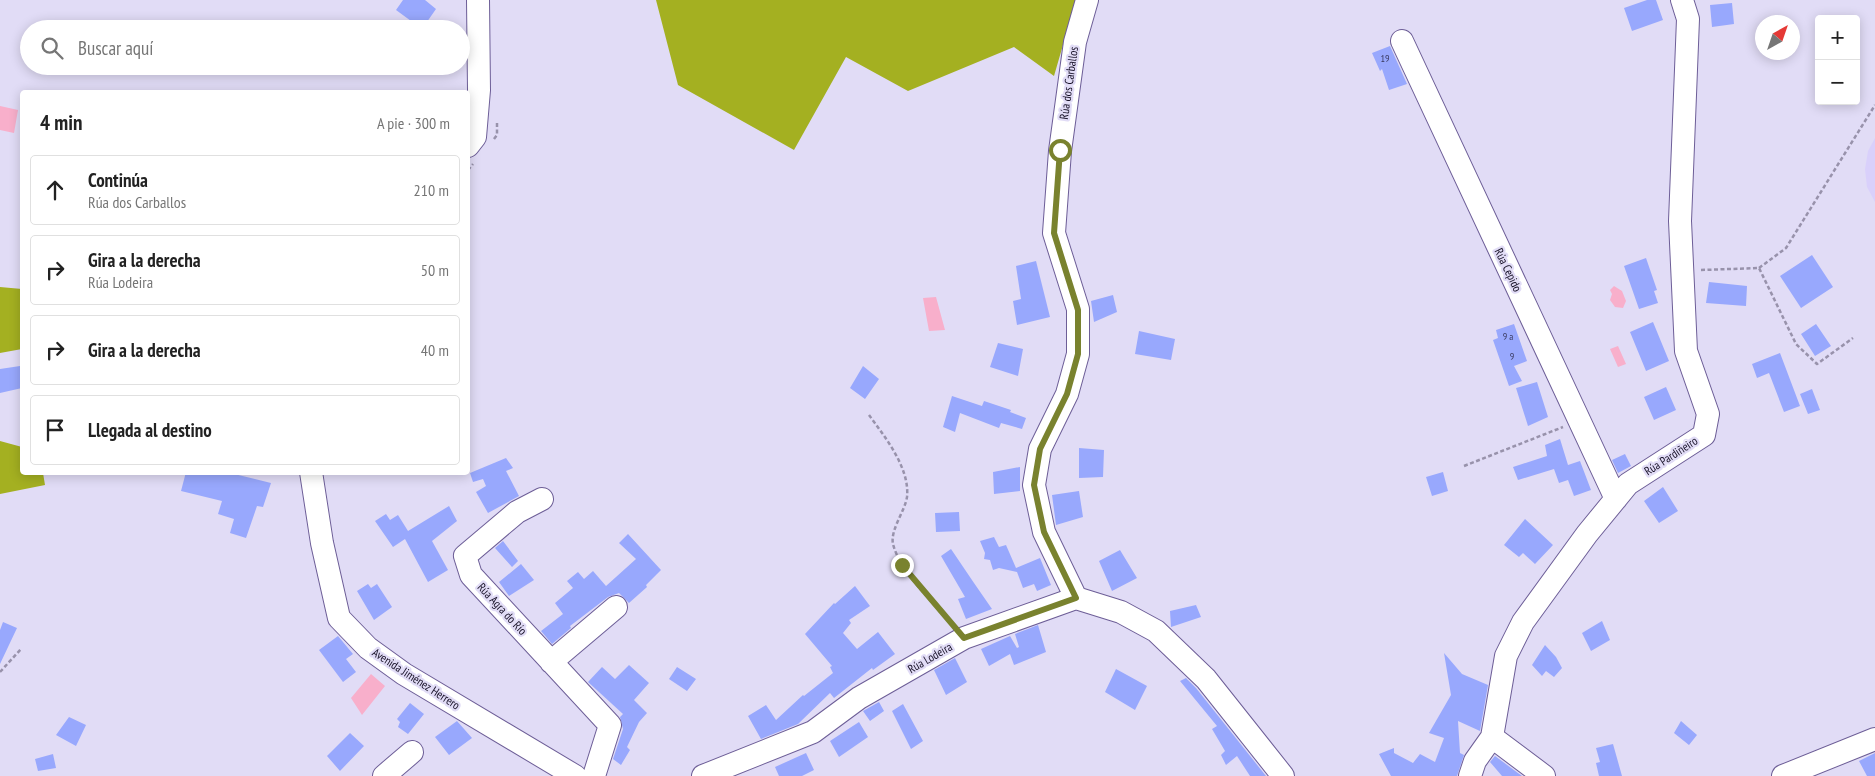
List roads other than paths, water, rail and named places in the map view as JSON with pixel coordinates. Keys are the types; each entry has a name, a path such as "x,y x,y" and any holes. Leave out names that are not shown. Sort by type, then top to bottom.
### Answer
{"street":[{"path":"470,143 475,137 480,90 478,0"},
{"name":"Rúa dos Carballos","path":"1076,598 1044,532 1034,485 1040,449 1067,394 1078,354 1078,310 1054,233 1060,150 1075,42 1088,0"},
{"name":"Rúa Pardiñeiro","path":"1470,776 1475,760 1492,736 1506,656 1523,622 1587,534 1628,484 1704,435 1708,414 1686,351 1682,272 1680,222 1688,19 1682,0"},
{"name":"Rúa Cepido","path":"1402,40 1616,499"},
{"name":"Avenida Jiménez Herrero","path":"311,475 322,543 340,618 368,648 404,674 575,776"},
{"name":"Rúa Agra do Río","path":"542,499 517,512 465,556 471,576 610,725 594,776"},
{"path":"1076,598 1121,612 1156,631 1206,678 1283,776"},
{"name":"Rúa Lodeira","path":"702,776 813,732 859,698 964,638 1076,598"},
{"path":"551,662 616,607"},
{"path":"1492,736 1544,776"},
{"path":"1783,776 1875,739"},
{"path":"384,776 412,752"}]}
